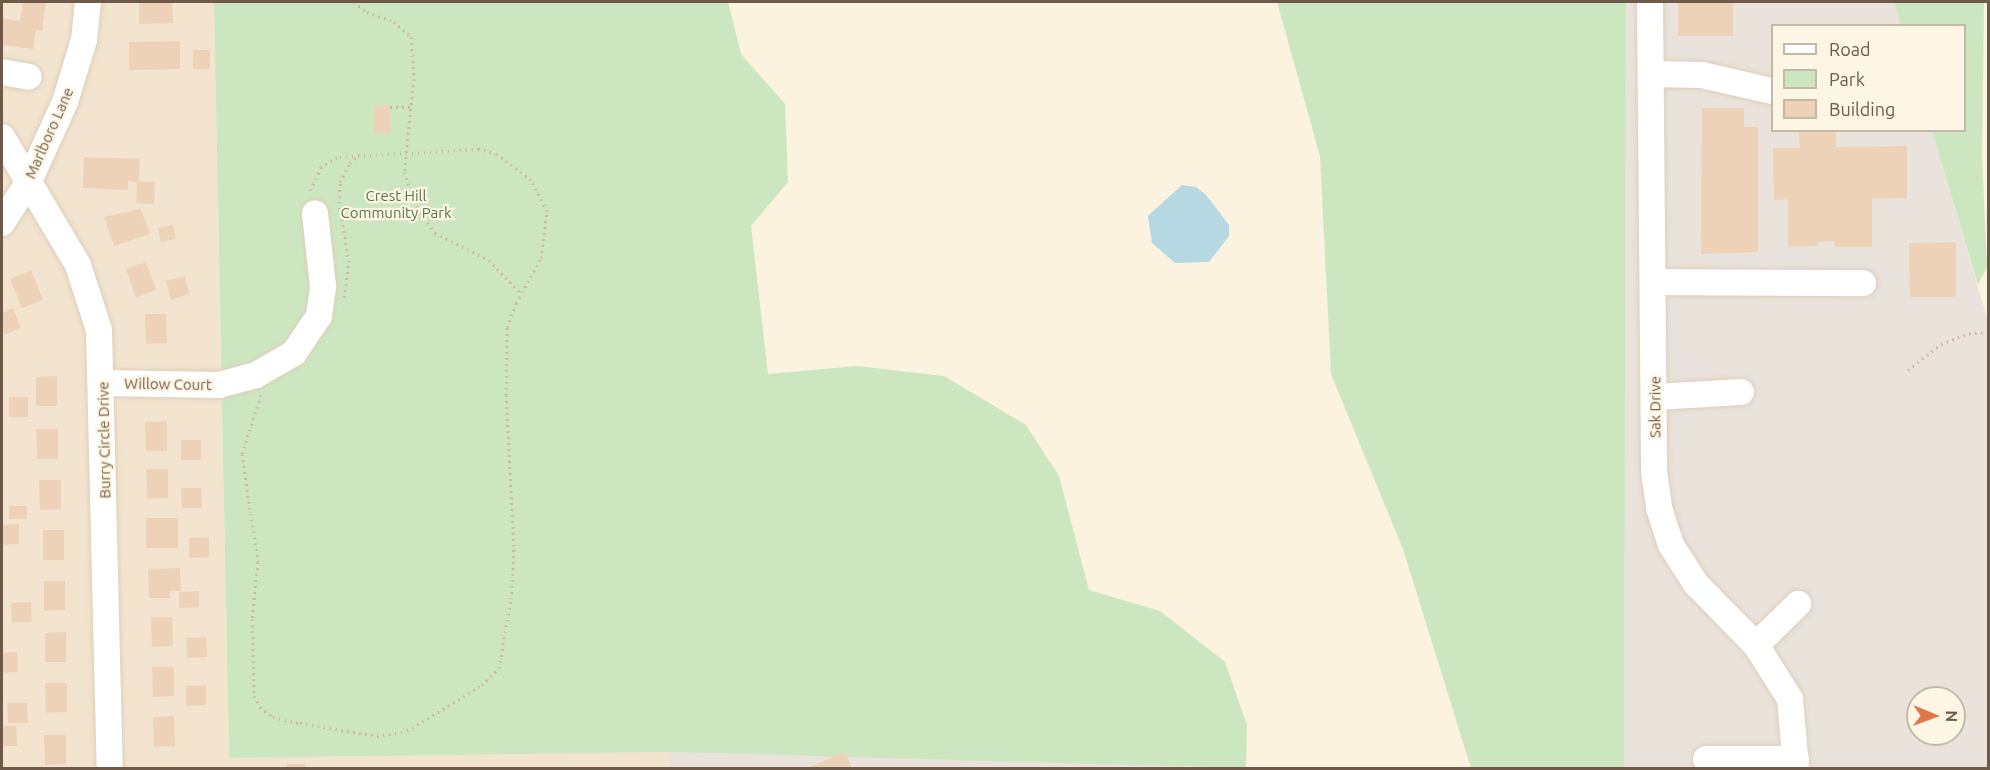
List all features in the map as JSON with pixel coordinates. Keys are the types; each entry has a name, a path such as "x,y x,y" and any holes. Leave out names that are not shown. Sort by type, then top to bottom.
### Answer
{"street":[{"name":"Marlboro Lane","path":"2,222 28,181 65,102 84,40 88,2"},
{"name":"Sak Drive","path":"1650,2 1656,397 1654,471 1659,508 1671,545 1696,584 1756,645 1790,699 1796,764"},
{"path":"2,72 29,77"},
{"path":"1651,74 1702,75 1771,91"},
{"name":"Burry Circle Drive","path":"2,137 85,281 99,330 103,384 110,768"},
{"name":"Willow Court","path":"103,384 219,385 256,375 294,353 319,316 323,286 315,213"},
{"path":"1654,282 1863,283"},
{"path":"1656,397 1741,392"},
{"path":"1756,645 1798,604"},
{"path":"1706,759 1753,764 1796,764"}],"path":[{"path":"354,2 367,12 394,22 411,36 414,60 412,108 405,152 409,191 435,233 489,260 521,294"},
{"path":"390,107 412,108"},
{"path":"256,410 242,454 258,562 252,619 257,702 273,717 377,736 407,731 482,685 499,668 511,599 514,546 505,356 507,327 521,294 541,258 547,234 547,212 531,180 497,154 479,149 337,157 321,166 309,186 308,205 315,213"},
{"path":"1908,370 1941,344 1969,333 1989,332"}],"shaded area":[{"path":"2,2 214,2 229,758 670,752 669,768 2,768"},
{"path":"1626,2 1894,2 1901,24 1771,24 1771,132 1932,132 1988,321 1988,768 1624,768"},
{"path":"670,752 1183,765 1183,768 669,768"}],"green space":[{"name":"Crest Hill Community Park","path":"214,2 728,2 741,54 785,104 788,182 751,226 768,374 857,366 944,376 1026,425 1059,476 1089,590 1160,611 1225,662 1247,725 1246,768 670,752 229,758"},
{"path":"1277,2 1626,2 1624,768 1471,768 1403,549 1331,374 1320,156"},
{"path":"1894,2 1984,2 1982,158 1987,267 1978,285 1932,132 1966,132 1966,24 1901,24"}],"water":[{"path":"1182,185 1196,187 1206,195 1229,225 1229,236 1209,262 1175,263 1152,243 1148,216"}],"building":[{"path":"23,2 46,2 42,31 36,30 33,49 2,45 2,18 20,21"},
{"path":"139,2 172,2 173,23 139,24"},
{"path":"1678,2 1733,2 1733,36 1678,36"},
{"path":"180,41 180,69 129,70 129,42"},
{"path":"193,50 210,50 210,69 193,69"},
{"path":"374,106 390,106 390,134 374,133"},
{"path":"1702,108 1744,108 1744,127 1758,127 1758,252 1701,254"},
{"path":"1799,132 1836,132 1836,147 1907,146 1907,198 1872,199 1872,247 1834,247 1834,241 1818,242 1818,246 1788,247 1788,199 1774,200 1773,148 1800,148"},
{"path":"84,157 140,159 139,181 155,182 154,204 136,203 137,182 128,181 128,190 83,188"},
{"path":"141,209 150,234 114,246 104,217"},
{"path":"173,225 176,239 161,242 158,228"},
{"path":"1956,242 1956,297 1910,297 1909,243"},
{"path":"146,262 156,290 136,297 126,269"},
{"path":"31,270 43,300 22,308 10,279"},
{"path":"185,276 189,294 171,300 166,281"},
{"path":"13,308 21,328 4,335 2,313"},
{"path":"145,314 166,314 167,343 146,344"},
{"path":"57,376 57,406 36,406 36,377"},
{"path":"9,397 28,397 28,417 9,417"},
{"path":"167,421 167,451 146,451 145,422"},
{"path":"36,429 58,429 58,459 37,459"},
{"path":"181,440 201,440 201,460 181,460"},
{"path":"146,469 168,469 168,498 147,499"},
{"path":"39,480 61,480 61,509 40,510"},
{"path":"181,488 201,488 202,508 182,508"},
{"path":"9,506 27,506 27,519 9,519"},
{"path":"146,518 178,518 178,548 146,548"},
{"path":"19,524 19,544 2,545 2,525"},
{"path":"43,530 64,530 64,560 43,560"},
{"path":"209,537 209,557 189,558 189,538"},
{"path":"180,568 181,591 169,591 170,598 149,598 148,569"},
{"path":"44,581 65,581 65,610 44,611"},
{"path":"199,591 199,607 179,608 179,592"},
{"path":"31,602 32,622 12,623 11,603"},
{"path":"151,617 172,617 173,646 152,647"},
{"path":"66,632 66,662 45,662 45,633"},
{"path":"206,637 207,657 187,658 186,638"},
{"path":"17,652 18,672 2,673 2,653"},
{"path":"152,667 174,667 174,696 153,697"},
{"path":"45,683 67,683 67,712 46,713"},
{"path":"206,685 206,705 186,706 186,686"},
{"path":"7,703 27,703 28,723 8,723"},
{"path":"174,716 175,746 154,747 153,717"},
{"path":"2,726 16,726 17,746 2,746"},
{"path":"44,735 66,735 66,764 45,765"},
{"path":"845,752 852,768 807,768"},
{"path":"286,764 306,764 306,768 286,768"}]}
